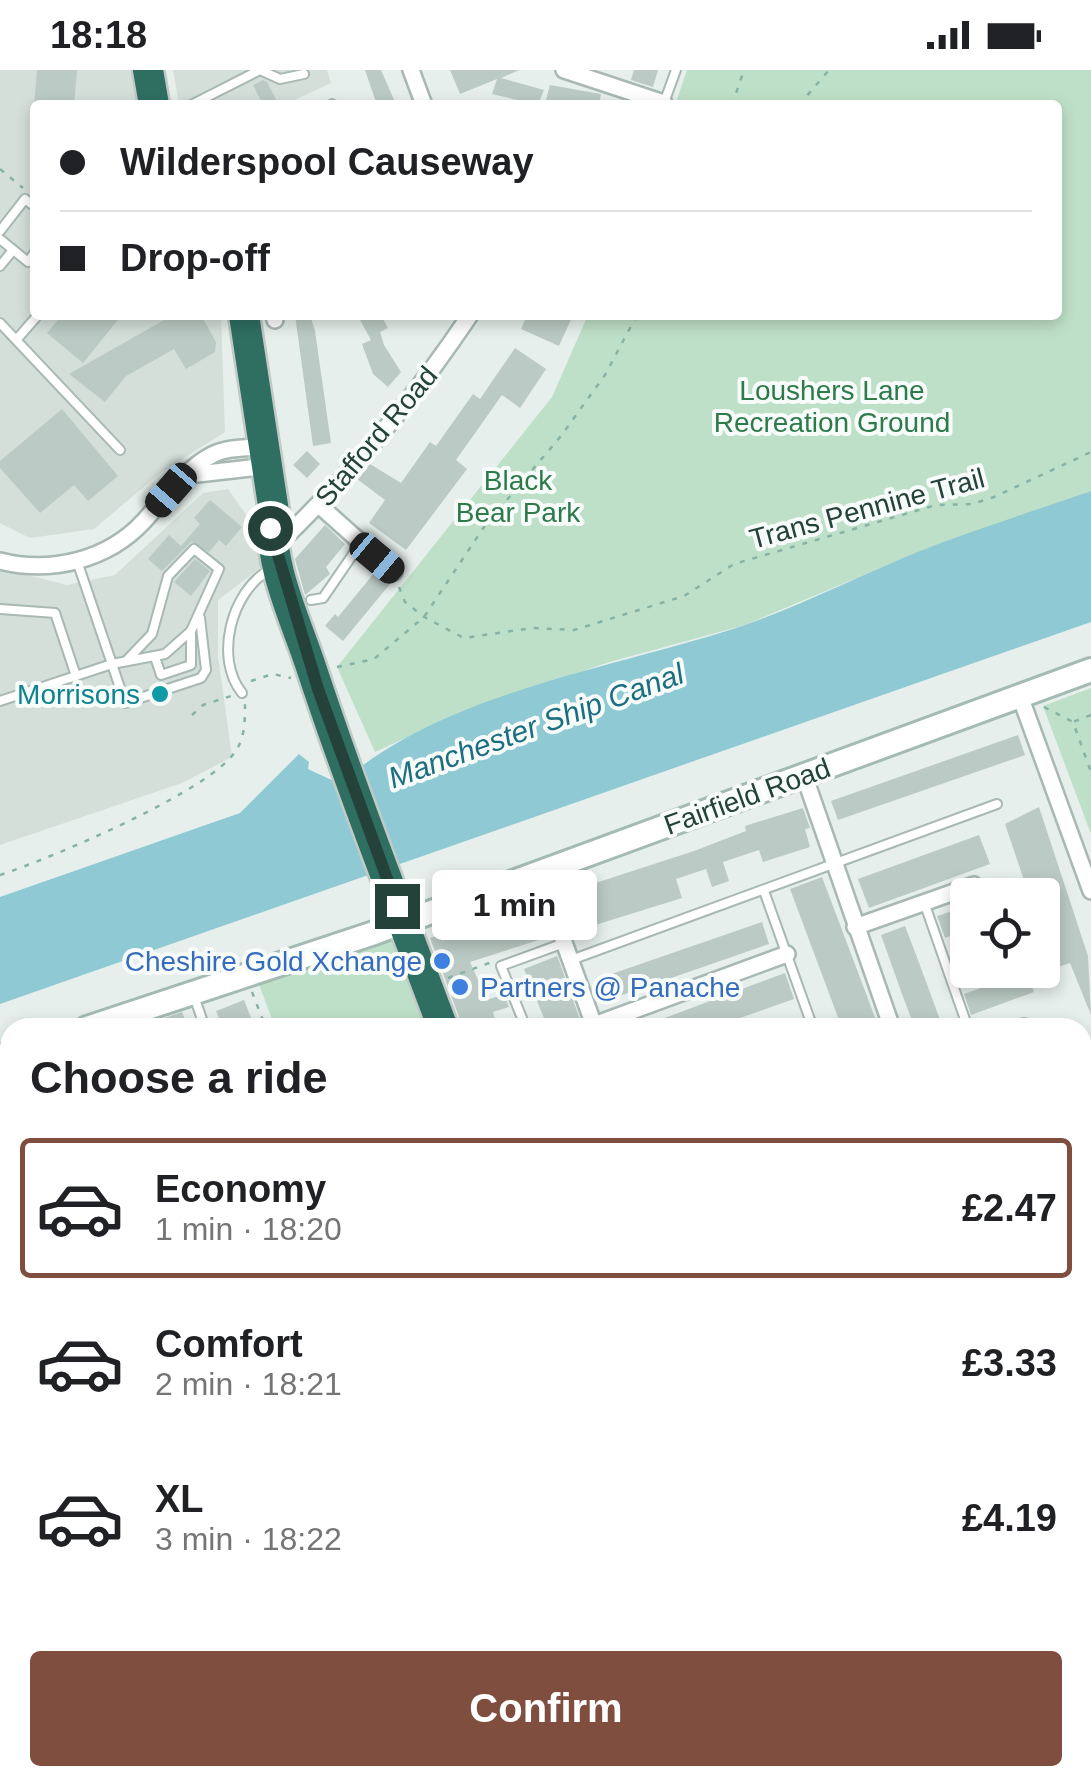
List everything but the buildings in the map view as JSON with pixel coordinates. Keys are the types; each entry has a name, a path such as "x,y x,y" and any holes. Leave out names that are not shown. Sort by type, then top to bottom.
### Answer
{"highway":[{"path":"148,70 153,100"},
{"path":"245,320 257,457 253,501 274,547 314,678 439,1018"}],"main road":[{"name":"Fairfield Road","path":"115,1018 404,922 1091,670"}],"street":[{"path":"411,70 422,100"},
{"path":"564,70 651,100"},
{"name":"Stafford Road","path":"274,547 320,506 434,367 467,320"},
{"path":"0,560 46,566 77,561 133,532 189,475 257,457"},
{"path":"320,506 394,572"},
{"path":"1020,696 1091,891"},
{"path":"804,775 888,1018"},
{"path":"539,873 591,1018"},
{"path":"856,927 950,893"},
{"path":"615,1018 787,954"}],"lane":[{"path":"202,100 260,70 280,78 304,74"},
{"path":"665,100 676,70"},
{"path":"0,231 25,199 30,203"},
{"path":"0,240 28,262 30,259"},
{"path":"0,266 13,250"},
{"path":"17,339 34,320"},
{"path":"0,323 120,450"},
{"path":"311,600 324,598 360,544"},
{"path":"242,692 229,666 233,618 274,547"},
{"path":"0,701 126,660 154,657 191,631 220,576 194,549 168,576 152,634 126,660"},
{"path":"77,561 125,703 204,674 200,616"},
{"path":"0,609 56,613 76,676"},
{"path":"154,657 160,676 191,665 191,631"},
{"path":"571,960 997,804"},
{"path":"764,891 810,1018"},
{"path":"924,902 965,1018"},
{"path":"522,1018 500,966 564,943"},
{"path":"192,992 201,1018"}],"path":[{"path":"734,100 744,70"},
{"path":"803,100 828,70"},
{"path":"0,170 12,179"},
{"path":"0,875 92,840 204,780 239,746 246,706 242,692 250,682 264,676 314,678 374,659 424,617 484,526 562,436 605,375 634,320"},
{"name":"Trans Pennine Trail","path":"424,617 464,638 514,629 588,627 684,596 734,564 936,505 972,504 1091,452"},
{"path":"394,572 405,602 424,617"},
{"path":"1020,696 1073,722 1091,772"},
{"path":"192,715 220,699"},
{"path":"1073,722 1091,715"},
{"path":"428,986 493,961 500,966"},
{"path":"246,974 262,1018"}],"shaded area":[{"path":"0,70 133,70 139,100 30,100 30,320 221,320 225,432 159,474 94,529 30,538 0,523"},
{"path":"173,70 327,70 331,83 295,100 178,100"},
{"path":"228,489 247,516 263,566 218,600 218,656 232,757 182,783 0,845 0,568 67,585 115,575 203,493"}],"green space":[{"path":"687,70 1091,70 1091,491 923,550 745,625 606,663 447,719 375,752 337,667 552,397 586,320 1062,320 1062,100 677,100"},
{"path":"1091,688 1091,834 1043,706"},
{"path":"401,930 434,1018 272,1018 258,982"}],"water":[{"name":"Manchester Ship Canal","path":"1091,491 1091,622 0,1004 0,897 240,813 299,754 309,762 308,769 340,784 381,753 428,726 479,705 745,625 920,551"}],"place":[{"name":"Morrisons","path":"160,694"},
{"name":"Cheshire Gold Xchange","path":"442,961"},
{"name":"Partners @ Panache","path":"460,987"}],"route":[{"path":"270,528 278,566 318,689 397,906"}],"park label":[{"name":"Loushers Lane Recreation Ground","path":"832,406"},
{"name":"Black Bear Park","path":"518,496"}]}
